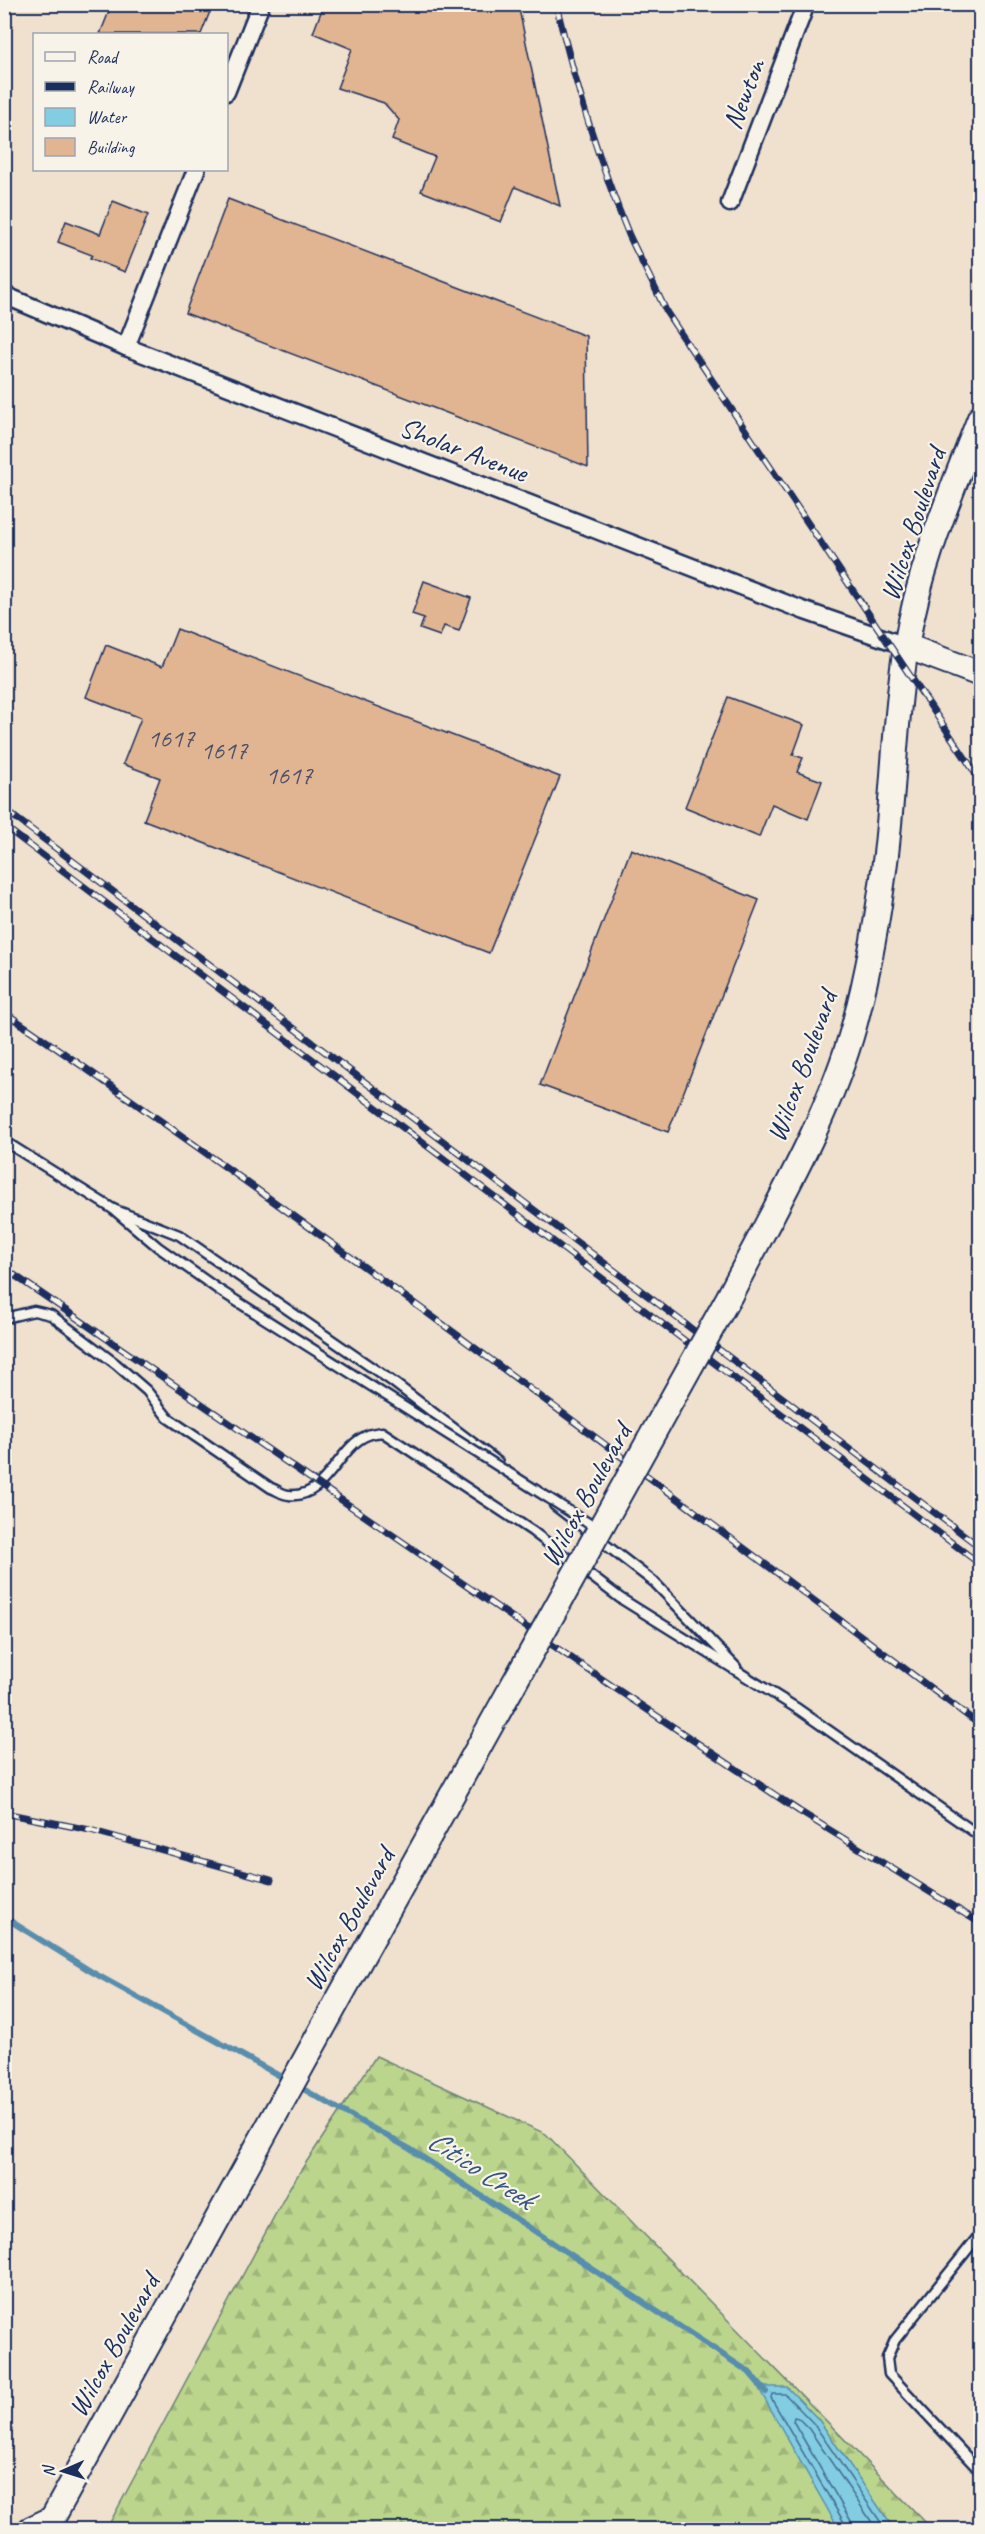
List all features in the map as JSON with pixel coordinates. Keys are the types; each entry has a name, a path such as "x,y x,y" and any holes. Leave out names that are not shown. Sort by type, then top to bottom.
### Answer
{"main road":[{"name":"Wilcox Boulevard","path":"42,2527 730,1295 820,1118 853,1028 873,941 884,865 906,646 924,566 981,418"},
{"path":"906,646 981,674"}],"street":[{"path":"228,87 261,4"},
{"name":"Newton","path":"730,203 806,4"},
{"path":"126,347 196,171"},
{"name":"Sholar Avenue","path":"4,295 126,347 805,611 906,646"}],"lane":[{"path":"4,1141 112,1209 158,1247 219,1290 599,1530"},
{"path":"112,1209 178,1235 393,1382 654,1582 747,1678"},
{"path":"4,1315 9,1317 34,1311 51,1315 116,1364 147,1391 168,1418 272,1488 287,1495 304,1493 319,1484 355,1444 368,1435 382,1432 532,1531 620,1598 798,1709 981,1836"},
{"path":"981,2234 895,2340 887,2358 889,2374 981,2471"}],"green space":[{"path":"376,2056 546,2134 932,2529 106,2530 290,2187"}],"water":[{"path":"758,2387 787,2387 819,2420 894,2529 842,2529 836,2524"}],"building":[{"path":"112,4 213,4 201,33 100,33"},
{"path":"324,4 518,4 560,206 515,187 501,222 421,191 435,157 392,140 399,120 384,103 337,88 352,49 313,33"},
{"path":"228,199 586,336 588,467 185,313"},
{"path":"113,201 148,215 125,272 90,258 92,255 58,242 66,221 100,234"},
{"path":"424,581 471,598 459,631 444,626 440,636 420,629 424,618 412,614"},
{"path":"177,629 560,777 489,953 144,820 160,778 123,764 141,718 86,697 106,645 162,667"},
{"path":"728,697 804,725 793,755 803,758 797,772 822,781 808,819 772,804 759,837 685,807"},
{"path":"631,849 759,900 668,1132 540,1085"}],"waterway":[{"name":"Citico Creek","path":"4,1917 92,1972 287,2080"},
{"name":"Citico Creek","path":"296,2085 410,2149 749,2372 766,2392"}],"railway":[{"path":"556,4 579,92 607,178 629,235 667,313 980,780"},
{"path":"4,809 980,1547"},
{"path":"4,826 980,1564"},
{"path":"4,1012 374,1274 980,1725"},
{"path":"4,1268 615,1688 799,1811 980,1923"},
{"path":"4,1813 90,1830 271,1880"}]}
